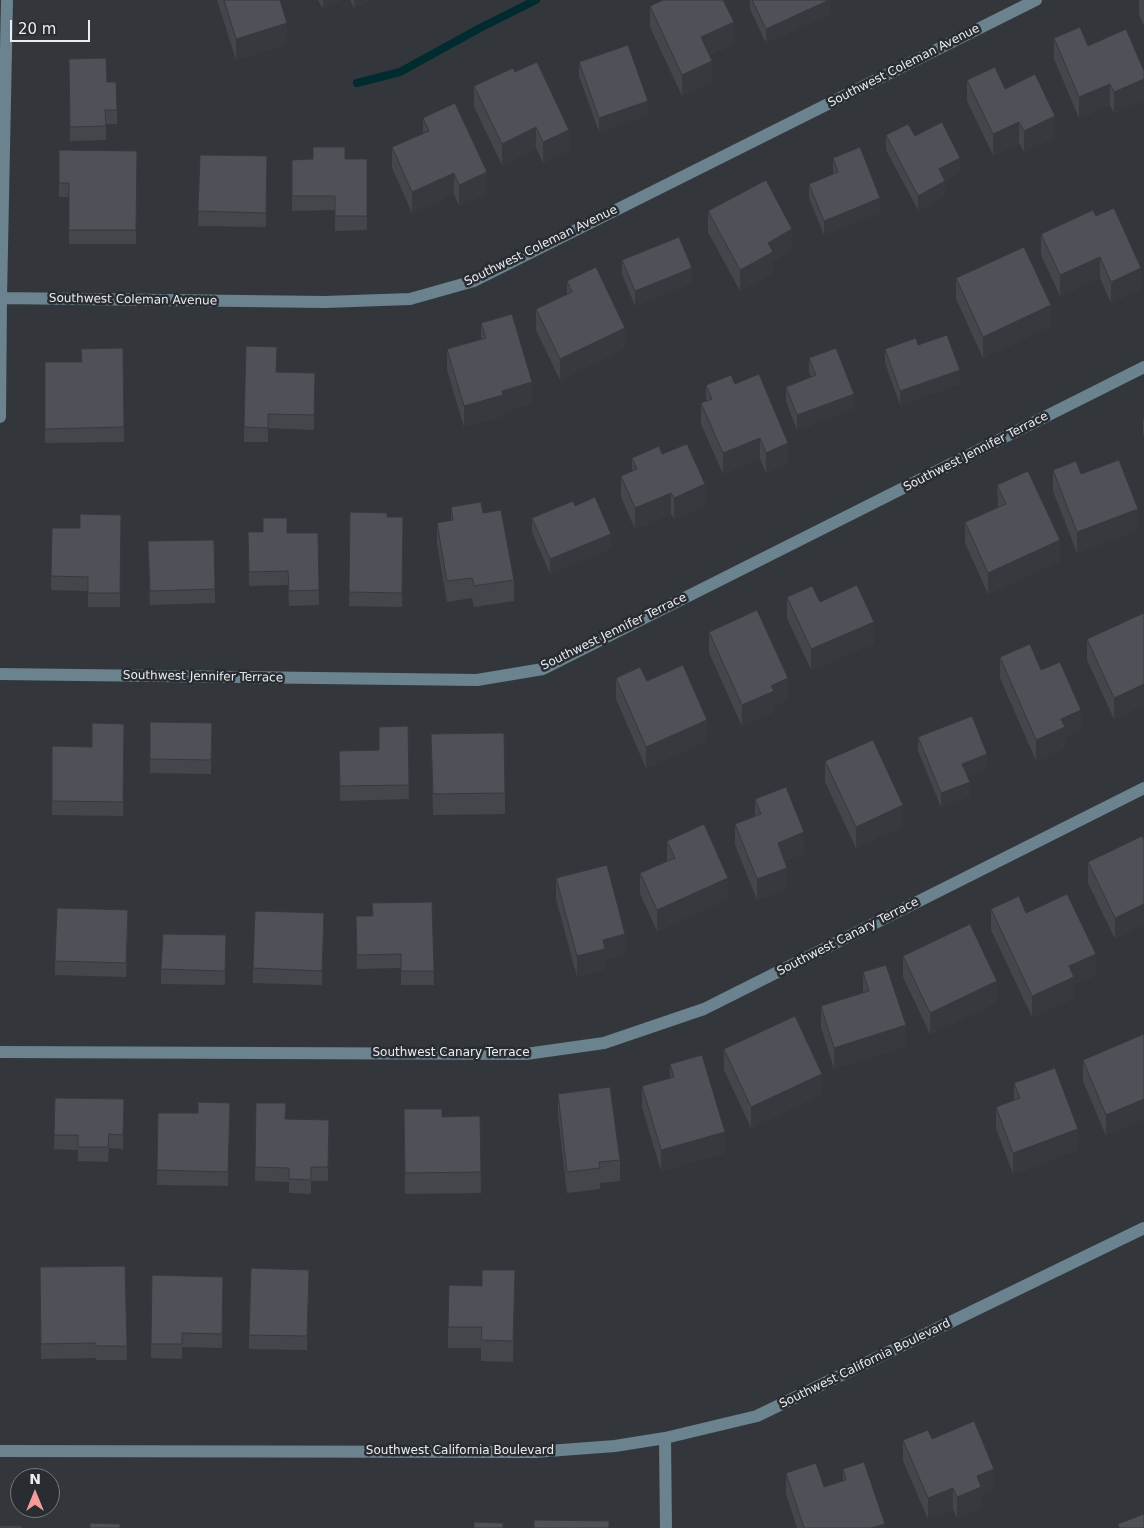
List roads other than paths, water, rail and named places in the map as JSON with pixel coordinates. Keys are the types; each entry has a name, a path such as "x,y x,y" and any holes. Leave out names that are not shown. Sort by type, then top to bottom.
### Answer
{"street":[{"path":"0,417 0,298 7,0"},
{"name":"Southwest Coleman Avenue","path":"0,298 325,302 420,297 474,281 1036,0"},
{"name":"Southwest Jennifer Terrace","path":"0,674 477,680 543,669 1144,367"},
{"name":"Southwest Canary Terrace","path":"0,1052 526,1054 604,1043 704,1009 1144,788"},
{"name":"Southwest California Boulevard","path":"0,1451 535,1452 615,1446 664,1438 757,1416 1144,1228"},
{"path":"664,1438 666,1528"}],"waterway":[{"path":"357,83 400,72 536,0"}]}
